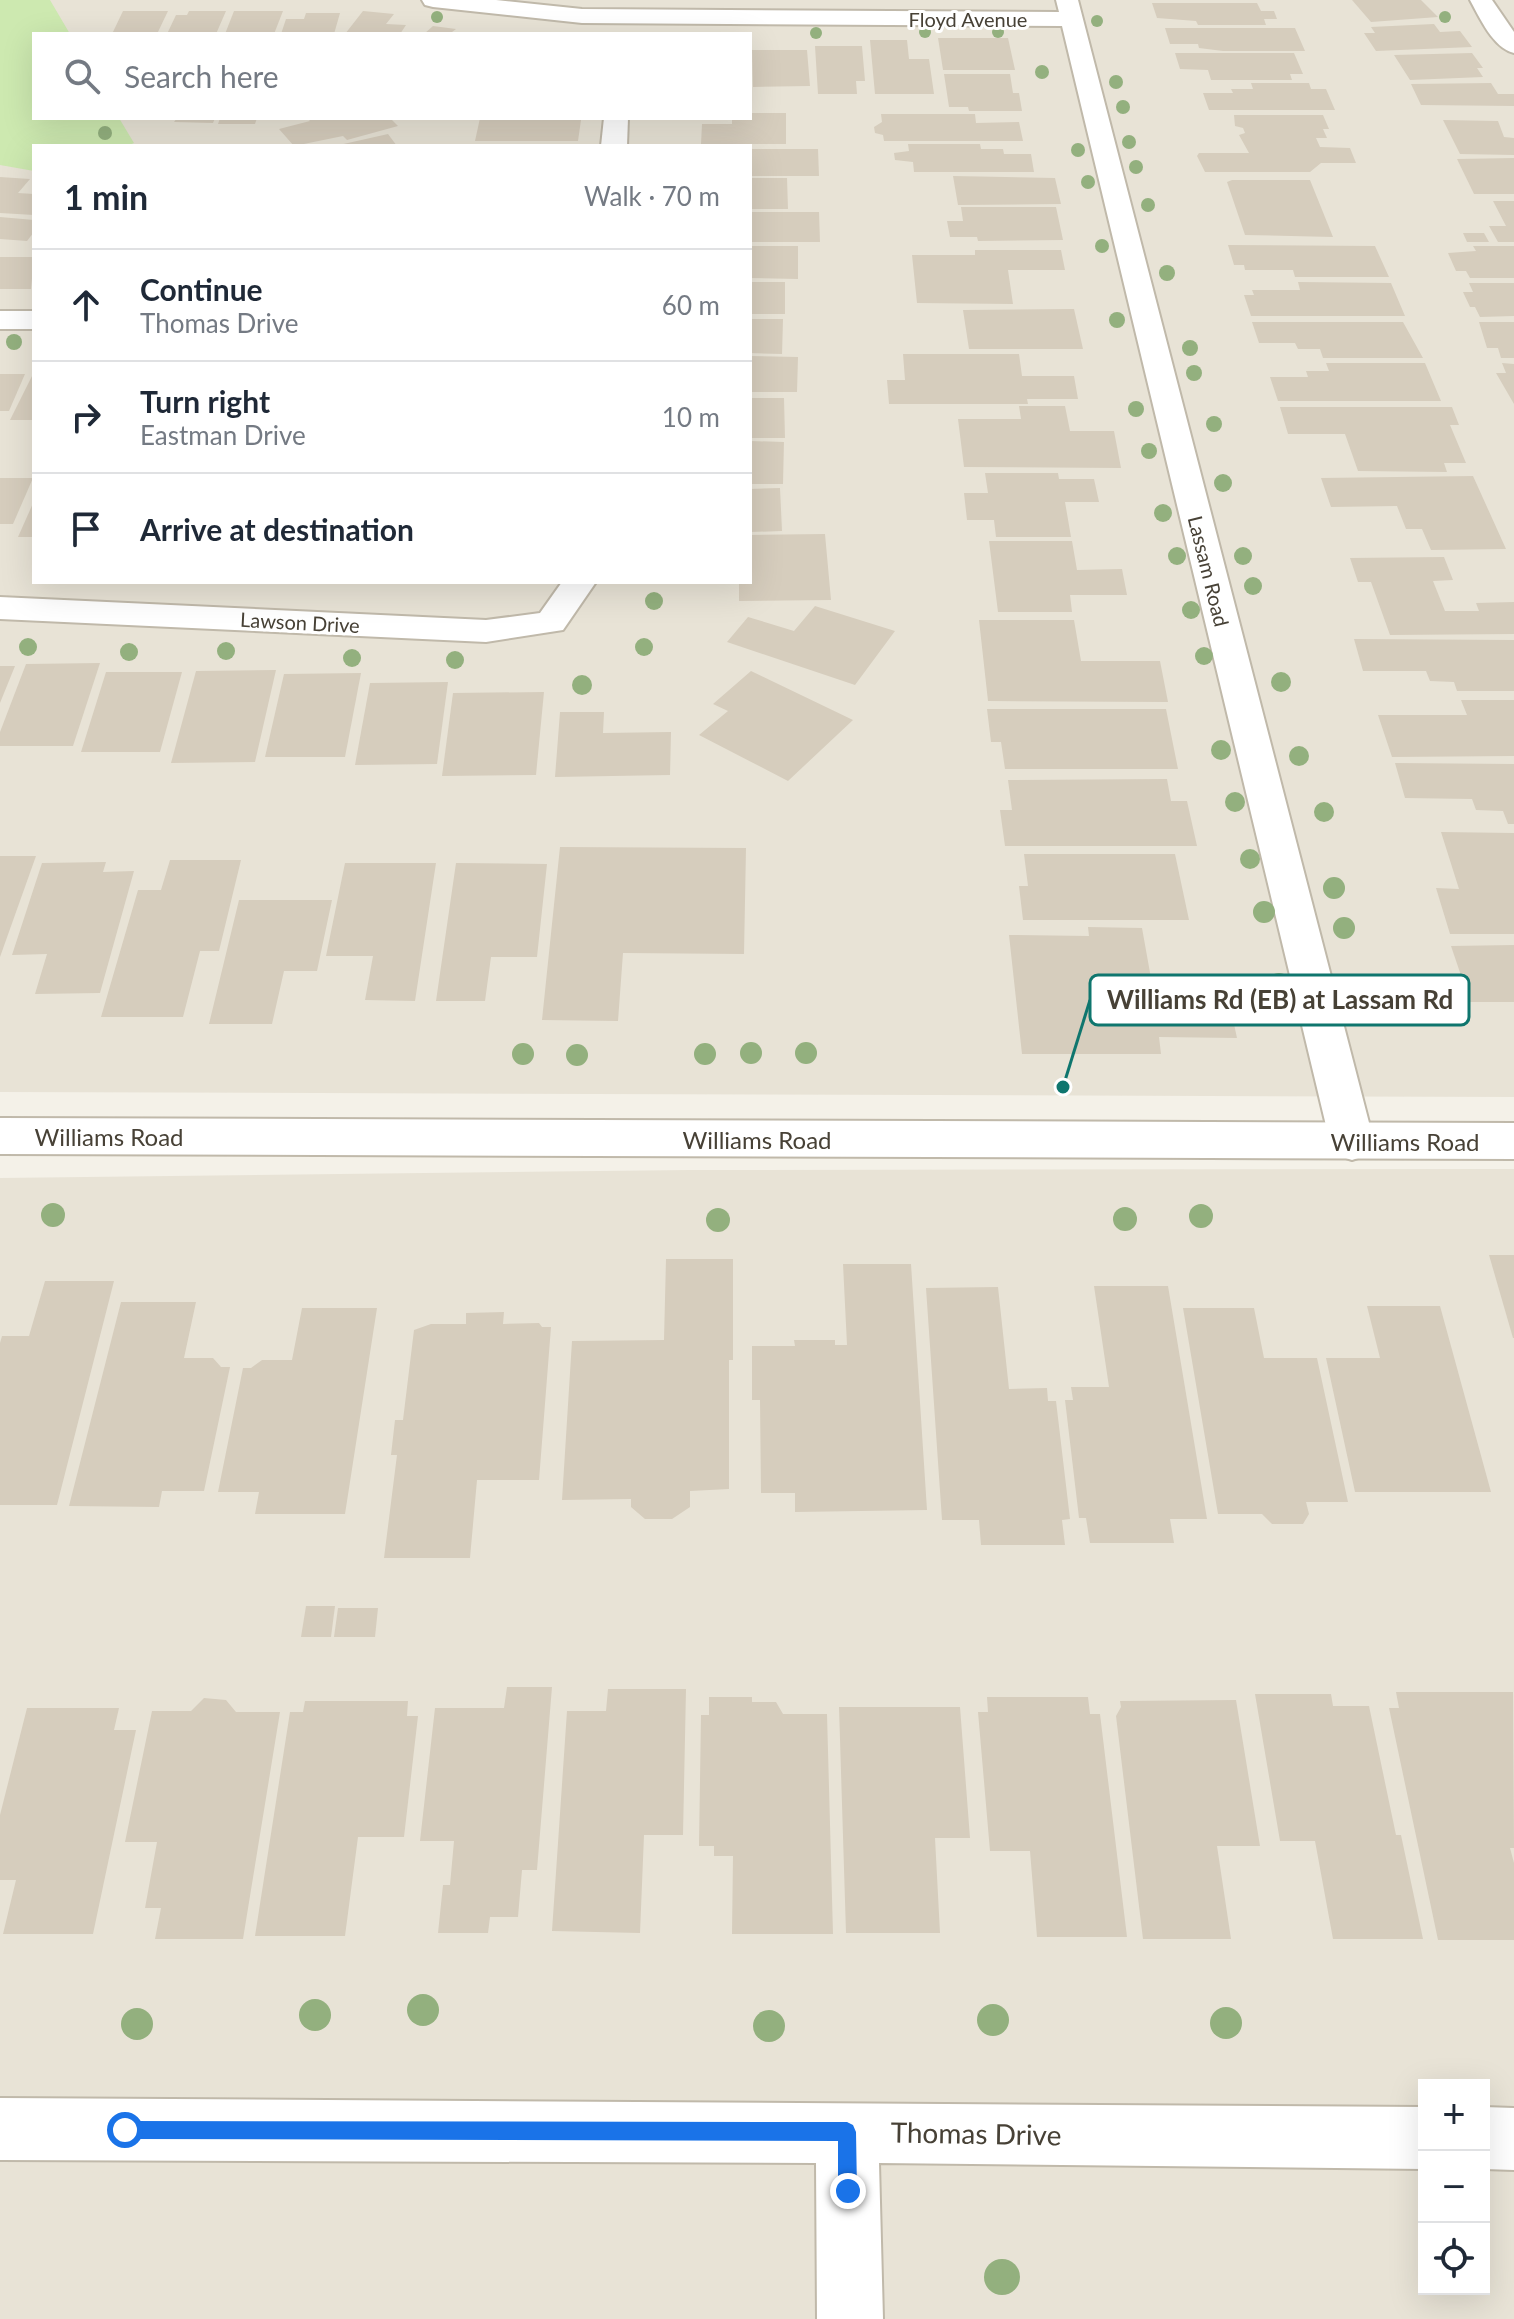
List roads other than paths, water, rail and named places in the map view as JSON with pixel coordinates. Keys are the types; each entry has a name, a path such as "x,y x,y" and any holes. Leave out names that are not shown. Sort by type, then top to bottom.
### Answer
{"street":[{"name":"Floyd Avenue","path":"433,0 582,16 624,25 1070,10"},
{"path":"1481,0 1505,27 1514,46"},
{"name":"Lassam Road","path":"1070,10 1352,1142"},
{"path":"614,144 616,120"},
{"path":"0,320 32,320"},
{"name":"Lawson Drive","path":"0,608 486,631 551,622 578,584"},
{"name":"Williams Road","path":"0,1136 1514,1141"},
{"name":"Thomas Drive","path":"0,2129 1418,2138"},
{"path":"847,2132 850,2319"},
{"path":"1490,2138 1514,2139"}],"place":[{"name":"Williams Rd (EB) at Lassam Rd","path":"1063,1087"}]}
